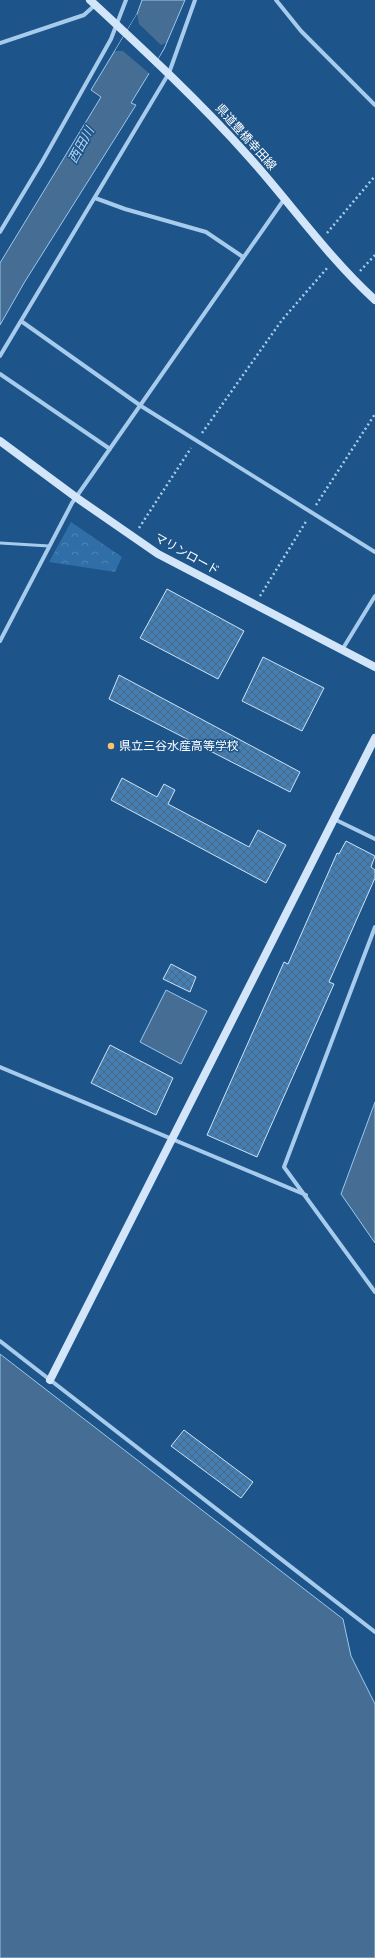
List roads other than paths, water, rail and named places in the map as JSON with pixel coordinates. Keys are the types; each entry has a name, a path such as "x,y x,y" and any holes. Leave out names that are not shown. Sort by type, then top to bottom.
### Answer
{"street":[{"path":"0,232 42,162 111,39 126,0"},
{"path":"0,356 169,72 195,0"},
{"path":"276,0 302,31 375,105"},
{"path":"0,43 84,15 92,2"},
{"name":"県道豊橋幸田線","path":"92,2 169,72 226,131 285,197 335,259 375,300"},
{"path":"0,641 49,546 77,498 285,197"},
{"path":"95,198 125,210 206,232 243,257"},
{"path":"21,321 141,406 375,552"},
{"path":"0,374 110,450"},
{"name":"マリンロード","path":"0,441 77,498 158,554 375,667"},
{"path":"342,650 375,596"},
{"path":"50,1380 375,738"},
{"path":"334,818 375,839"},
{"path":"375,927 284,1167 375,1292"},
{"path":"0,1067 306,1196"},
{"path":"0,1341 375,1632"}],"lane":[{"path":"0,544 49,546"}],"water":[{"name":"西田川","path":"142,0 185,0 164,49 131,103 136,105 24,283 0,325 0,263 101,97 91,90 137,14"},
{"path":"166,990 207,1011 181,1064 140,1042"},
{"path":"375,1102 375,1243 341,1194"},
{"path":"0,1354 343,1619 351,1656 375,1704 375,1958 0,1958"}],"place":[{"name":"県立三谷水産高等学校","path":"111,746"}]}
